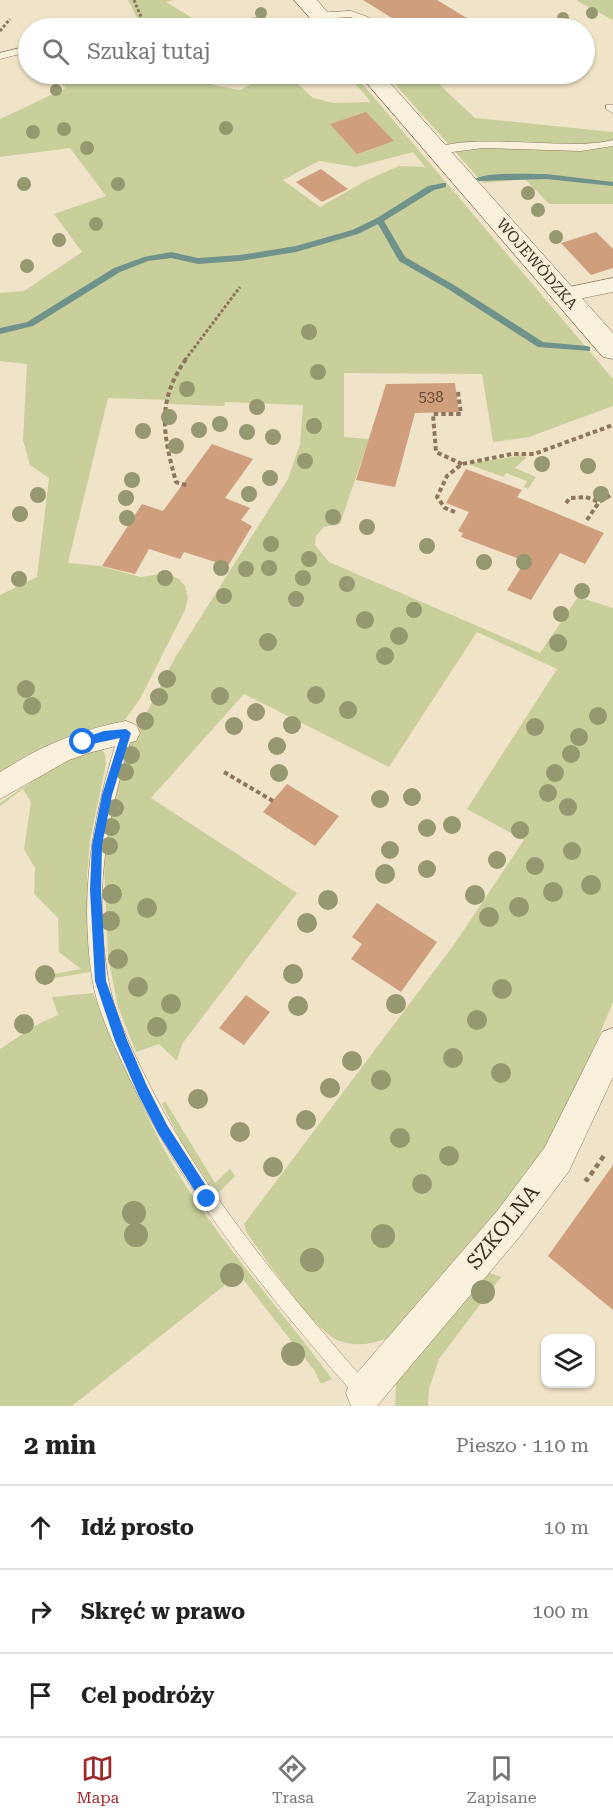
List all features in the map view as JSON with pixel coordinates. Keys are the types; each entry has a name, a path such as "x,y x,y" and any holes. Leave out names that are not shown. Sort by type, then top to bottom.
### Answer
{"main road":[{"name":"WOJEWÓDZKA","path":"379,84 613,350"}],"street":[{"path":"563,295 613,285"},
{"path":"0,787 54,753 104,736 126,733"},
{"name":"SZKOLNA","path":"368,1400 557,1159 613,1043"}],"lane":[{"path":"318,15 350,13 364,18"},
{"path":"0,57 18,52"},
{"path":"437,151 452,147 474,146 586,148 613,143"},
{"path":"126,733 107,795 97,845 95,890 100,981 121,1041 163,1129 207,1199 281,1298 368,1400"}],"path":[{"path":"134,0 142,18"},
{"path":"0,31 10,20"},
{"path":"188,486 176,482 164,435 164,406 170,388 193,348 210,330 240,287"},
{"path":"458,392 461,414 433,414 436,452 462,464"},
{"path":"455,512 445,508 437,497 447,476 462,464 512,454 534,454 613,425"},
{"path":"587,519 599,502 613,494"},
{"path":"566,503 570,498 586,497 599,502"},
{"path":"224,772 273,801"}],"green space":[{"path":"128,0 174,0 166,2 192,18 137,18"},
{"path":"577,0 613,0 613,20 579,2"},
{"path":"61,84 212,84 240,90 252,84 298,84 313,98 333,103 371,102 356,84 362,84 613,379 613,406 529,437 493,442 482,374 344,373 344,437 369,439 340,524 324,527 316,536 315,545 329,562 540,653 578,597 613,608 613,1002 551,1144 500,1211 392,1336 379,1341 351,1344 337,1340 326,1332 289,1291 247,1233 244,1224 453,946 524,840 467,809 557,669 477,632 389,767 244,694 151,798 297,893 182,1044 177,1061 159,1044 136,1052 118,1007 108,956 104,863 116,793 128,749 176,656 288,479 300,444 303,405 225,402 224,406 169,404 168,400 108,398 68,563 100,566 141,577 166,573 179,579 185,586 188,598 185,610 140,699 124,721 65,738 42,749 0,776 0,595 37,577 49,478 30,465 23,440 27,364 0,361 0,293 24,291 82,252 54,214 106,196 70,148 0,157 0,119 66,88","holes":["413,152 425,167 399,166 367,180 320,207 283,180 319,161 356,167"]},
{"path":"395,84 439,84 475,118 613,132 613,204 549,204 525,179 483,183"},
{"path":"523,455 526,458 515,468 536,477 528,489 524,487 527,481 506,473 503,477 468,464"},
{"path":"101,749 105,754 106,764 90,840 87,877 90,972 49,979 48,975 81,969 59,952 58,918 34,894 35,868 24,849 31,802 23,789 0,806 0,803 67,758"},
{"path":"93,993 154,1131 179,1175 234,1253 332,1379 321,1384 314,1370 239,1274 72,1406 0,1406 0,1049 36,1025 58,1015 52,997"},
{"path":"165,1101 215,1183 230,1169 235,1176 219,1192 214,1191 183,1145 162,1104"},
{"path":"487,1272 501,1277 439,1359 429,1389 428,1406 395,1406 396,1383"}],"building":[{"path":"363,0 437,0 467,18 392,18"},
{"path":"366,112 394,141 357,154 330,124"},
{"path":"321,169 348,189 322,202 296,182"},
{"path":"596,232 613,249 613,268 591,275 561,243"},
{"path":"455,383 459,412 415,413 395,487 356,480 386,384"},
{"path":"212,444 253,459 225,498 250,508 241,520 252,526 228,566 184,552 180,559 149,549 135,574 102,566 142,504 163,511"},
{"path":"466,469 522,490 517,497 604,533 585,564 560,553 531,600 507,590 525,561 461,537 463,533 458,531 469,512 446,503"},
{"path":"287,784 339,816 315,846 263,812"},
{"path":"377,903 437,942 401,992 351,959 362,944 352,937"},
{"path":"246,995 270,1012 244,1045 219,1028"},
{"path":"613,1165 613,1310 548,1256"}],"waterway":[{"path":"479,179 546,177 613,184"},
{"path":"380,220 431,188 443,185"},
{"path":"0,331 30,324 117,270 147,259 171,255 198,261 240,258 296,249 355,232 380,220"},
{"path":"380,220 402,259 451,287 541,345 587,349"}],"route":[{"path":"83,742 126,733 107,795 97,845 95,890 100,981 121,1041 142,1090 184,1165 207,1199"}]}
